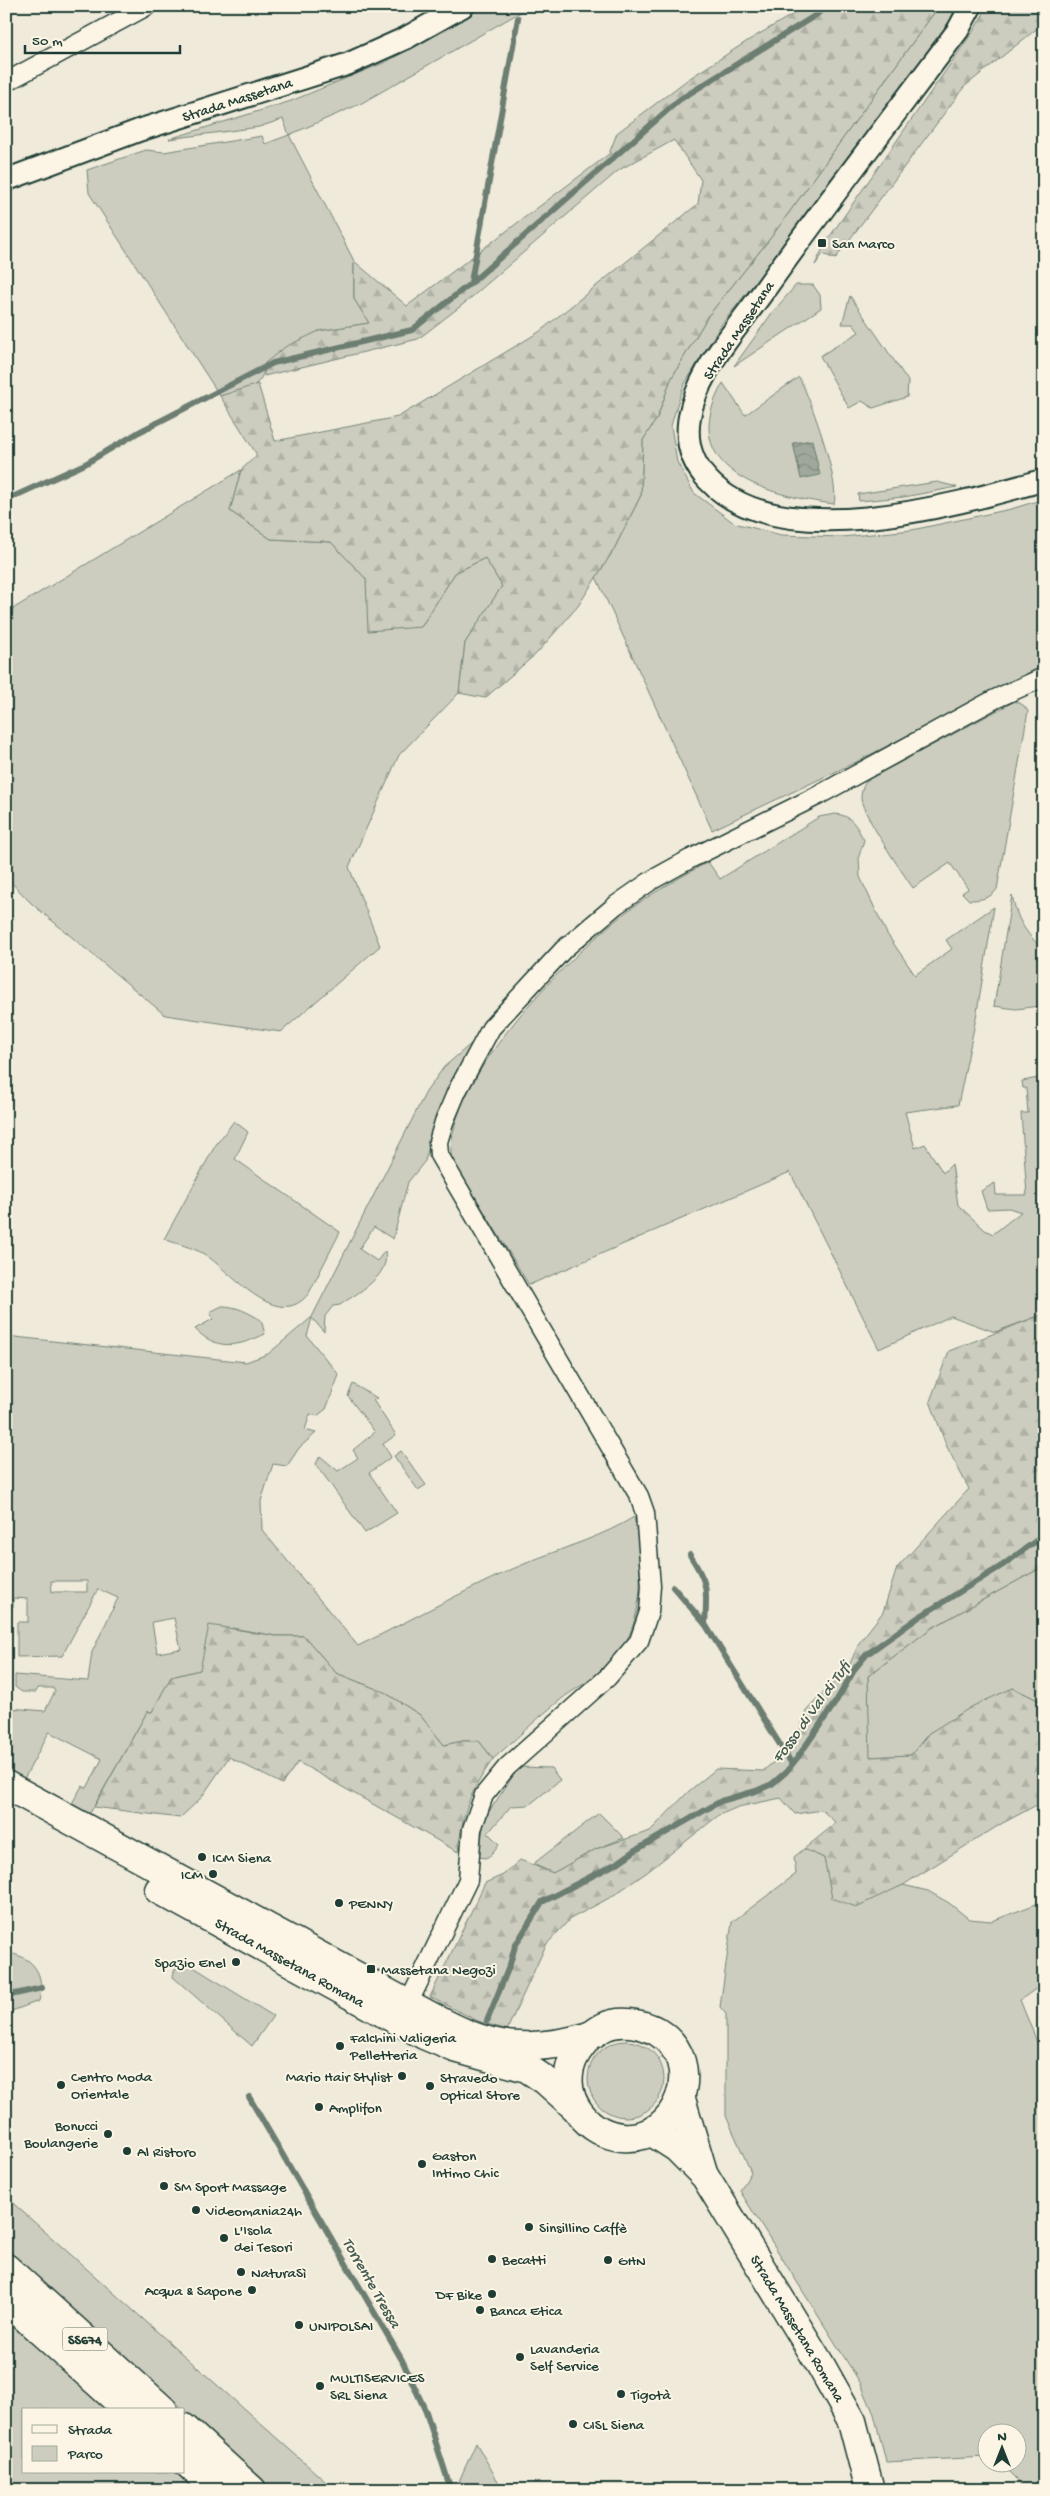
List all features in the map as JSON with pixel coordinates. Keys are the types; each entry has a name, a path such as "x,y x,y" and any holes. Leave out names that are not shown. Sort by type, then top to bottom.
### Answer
{"main road":[{"name":"Strada Massetana Romana","path":"6,1785 408,2004 468,2034 500,2044 539,2046 589,2036"},
{"name":"Strada Massetana Romana","path":"6,1805 424,2035 460,2049 527,2068 545,2080 575,2107 588,2123 600,2131 614,2136 629,2138 652,2132 674,2112 681,2099 684,2081 681,2062 673,2046 659,2033 642,2025 624,2023 605,2026 589,2036 576,2051 570,2069 569,2088 575,2107"},
{"name":"Strada Massetana Romana","path":"681,2099 705,2176 844,2403 855,2430 870,2490"},
{"name":"Strada Massetana Romana","path":"652,2132 676,2148 705,2176"},
{"name":"SS674","path":"6,2268 161,2408"},
{"name":"SS674","path":"6,2300 126,2408"},
{"path":"185,2429 252,2490"},
{"path":"185,2461 216,2490"}],"street":[{"path":"6,82 147,6"},
{"name":"Strada Massetana","path":"6,180 140,130 348,64 406,38 463,6"},
{"name":"Strada Massetana","path":"971,6 958,30 719,353 692,404 688,426 689,448 694,462 702,473 723,493 761,510 815,519 861,519 896,514 1044,480"},
{"path":"408,2004 468,1880 472,1829 484,1795 507,1767 608,1677 639,1641 649,1612 651,1586 644,1513 635,1488 439,1155 440,1133 457,1091 491,1028 514,1001 564,949 639,889 690,859 817,796 995,699 1044,677"}],"green space":[{"path":"485,6 531,6 360,104 289,135 283,119 259,127 169,139 291,101 388,61"},
{"path":"807,6 939,6 772,236 708,316 671,379 657,418 643,440 641,495 613,551 578,606 537,653 485,698 459,693 465,643 502,586 485,558 455,573 421,627 368,631 366,579 331,542 271,539 230,511 241,470 257,455 220,396 258,384 275,441 398,417 539,332 698,204 701,180 674,140 619,170 466,302 418,339 264,376 265,363 285,347 319,331 369,323 354,299 354,261 407,306 609,154 617,133 687,80 749,40"},
{"path":"939,6 956,6 951,19 785,245 721,325 684,385 671,426 677,462 694,493 734,523 781,535 842,537 912,530 1011,509 1044,499 1044,665 856,762 712,830 596,577 613,551 641,495 643,440 657,418 671,379 708,316 772,236"},
{"path":"988,6 1044,6 1044,23 964,87 835,259 823,254 815,265 826,242 974,30"},
{"path":"289,135 354,261 354,299 369,323 319,331 265,363 260,379 256,384 244,390 220,396 89,193 87,170 146,150 164,152 262,136 265,144"},
{"path":"796,285 813,285 820,295 821,308 734,366 772,313"},
{"path":"850,296 908,381 907,397 873,408 862,401 849,408 820,356 859,332 853,324 842,324"},
{"path":"799,377 817,421 829,460 835,493 834,504 782,494 757,485 735,473 719,457 710,437 711,413 723,383 745,415"},
{"path":"241,470 230,511 271,539 331,542 366,579 421,627 455,573 485,558 502,586 465,643 459,693 399,755 349,867 380,946 281,1032 165,1015 31,903 6,877 6,613"},
{"path":"937,482 957,487 904,497 859,501 858,494"},
{"path":"1015,701 1023,705 1028,711 997,889 988,897 969,900 962,893 968,889 950,863 913,888 884,844 863,807 861,796 864,784 867,780"},
{"path":"835,814 850,819 864,840 859,856 860,877 887,934 915,975 952,949 946,940 994,907 976,1018 958,1105 905,1112 915,1148 925,1144 943,1173 952,1164 958,1205 985,1230 993,1234 1021,1212 1009,1208 987,1209 981,1191 995,1183 996,1195 1027,1195 1021,1113 1028,1113 1026,1088 1023,1088 1022,1081 1044,1077 1044,1314 995,1332 951,1316 879,1349 790,1172 529,1285 451,1157 455,1125 469,1091 490,1055 517,1019 547,985 607,927 633,907 708,862 720,879 819,817"},
{"path":"1012,895 1023,926 1044,951 1044,1010 1040,1010 1039,1006 1016,1009 994,1006"},
{"path":"473,1042 437,1117 425,1161 408,1182 393,1239 374,1227 359,1249 377,1261 385,1251 383,1268 371,1283 340,1305 333,1306 325,1316 324,1332 312,1318 307,1336 339,1375 326,1409 317,1416 310,1414 305,1430 316,1433 299,1448 287,1466 273,1464 261,1501 262,1530 358,1646 491,1579 598,1535 634,1517 640,1556 640,1577 636,1617 629,1635 619,1653 606,1668 559,1701 493,1759 479,1741 463,1741 444,1745 420,1715 384,1692 336,1673 304,1636 276,1636 232,1628 200,1670 171,1677 152,1712 147,1712 89,1815 71,1805 82,1786 87,1788 102,1759 49,1732 24,1779 6,1769 6,1701 10,1708 45,1711 55,1691 53,1688 38,1688 36,1692 22,1692 15,1687 15,1675 88,1681 92,1652 118,1598 98,1589 62,1656 17,1657 17,1622 28,1622 28,1599 13,1598 13,1607 6,1607 6,1336 246,1362 268,1354 312,1317 426,1092 444,1067","holes":["51,1581 87,1581 87,1592 52,1592","174,1618 181,1649 157,1653 152,1622"]},
{"path":"234,1121 248,1132 235,1159 340,1232 309,1293 297,1304 283,1306 269,1303 240,1284 204,1254 164,1239 215,1146"},
{"path":"222,1306 247,1312 261,1320 265,1334 246,1342 228,1345 211,1341 203,1336 195,1329 213,1319 210,1312"},
{"path":"1044,1314 1044,1566 930,1629 868,1676 870,1757 911,1755 929,1733 973,1706 1013,1688 1044,1703 1044,1801 1001,1824 903,1885 856,1907 832,1898 824,1858 804,1849 836,1823 822,1810 795,1814 781,1798 738,1807 719,1815 646,1873 611,1897 570,1919 546,1945 507,2030 478,2021 430,1997 485,1883 503,1875 520,1860 553,1873 596,1849 650,1831 689,1791 716,1769 763,1771 796,1743 806,1711 849,1666 859,1643 883,1612 897,1568 969,1489 946,1445 930,1401 949,1351"},
{"path":"353,1384 377,1398 373,1400 396,1435 383,1444 391,1457 369,1473 397,1513 365,1533 316,1464 320,1456 338,1471 358,1458 353,1450 375,1432 348,1396"},
{"path":"401,1451 426,1485 418,1490 394,1456"},
{"path":"1044,1566 1044,1703 1013,1688 929,1733 911,1755 869,1757 868,1676 930,1629"},
{"path":"209,1625 276,1636 304,1636 336,1673 384,1692 420,1715 444,1745 463,1741 479,1741 493,1759 478,1782 468,1803 458,1852 298,1762 282,1784 229,1757 201,1798 180,1818 94,1807 147,1712 152,1712 171,1677 200,1670"},
{"path":"519,1767 551,1768 560,1780 529,1805 511,1806 488,1833 499,1844 490,1856 485,1858 479,1857 484,1819"},
{"path":"599,1813 624,1838 596,1849 553,1873 533,1864"},
{"path":"804,1849 824,1858 833,1898 880,1894 903,1885 928,1891 949,1903 969,1919 992,1921 1044,1901 1044,1988 1040,1986 1020,2000 1044,2059 1044,2490 1023,2490 1011,2474 1028,2474 1028,2424 978,2424 978,2457 886,2462 874,2414 861,2384 740,2191 751,2172 726,2116 726,2014 720,2007 732,1922 796,1874 794,1857"},
{"path":"6,1953 24,1958 30,1962 39,1975 41,1992 39,2001 6,2013"},
{"path":"187,1963 273,2016 252,2046 173,1977 177,1967"},
{"path":"634,2041 647,2047 658,2058 664,2071 662,2094 647,2111 634,2117 618,2117 605,2111 590,2094 588,2071 594,2058 611,2043"},
{"path":"6,2197 335,2490 273,2490 185,2411 185,2408 182,2408 6,2249"},
{"path":"6,2317 107,2408 22,2408 22,2474 181,2474 198,2490 21,2490 6,2477"},
{"path":"476,2443 503,2490 455,2490"}],"water":[{"path":"812,440 820,475 801,479 793,443"}],"waterway":[{"path":"6,500 85,464 139,432 273,363 412,330 471,283 679,100 816,15 827,6"},
{"path":"471,282 518,18"},
{"name":"Fosso di Val di Tufi","path":"487,2021 510,1964 515,1946 542,1902 619,1862 636,1850 721,1801 756,1791 772,1784 786,1772 798,1757 835,1703 856,1667 867,1654 919,1617 1003,1565 1044,1535"},
{"path":"690,1555 704,1581 706,1595 705,1624"},
{"path":"673,1587 705,1624 792,1764"},
{"name":"Torrente Tressa","path":"6,1996 42,1988"},
{"name":"Torrente Tressa","path":"249,2097 402,2360 426,2412 451,2490"}],"place":[{"name":"San Marco","path":"822,243"},
{"name":"ICM Siena","path":"202,1857"},
{"name":"ICM","path":"213,1874"},
{"name":"PENNY","path":"339,1903"},
{"name":"Spazio Enel","path":"236,1962"},
{"name":"Massetana Negozi","path":"371,1969"},
{"name":"Falchini Valigeria Pelletteria","path":"340,2046"},
{"name":"Mario Hair Stylist","path":"402,2076"},
{"name":"Centro Moda Orientale","path":"61,2085"},
{"name":"Stravedo Optical Store","path":"430,2086"},
{"name":"Amplifon","path":"319,2107"},
{"name":"Bonucci Boulangerie","path":"108,2134"},
{"name":"Al Ristoro","path":"127,2151"},
{"name":"Gaston Intimo Chic","path":"422,2164"},
{"name":"SM Sport Massage","path":"164,2186"},
{"name":"Videomania24h","path":"196,2210"},
{"name":"Sinsillino Caffè","path":"529,2227"},
{"name":"L'Isola dei Tesori","path":"224,2238"},
{"name":"Becatti","path":"492,2259"},
{"name":"GHN","path":"608,2260"},
{"name":"NaturaSì","path":"241,2272"},
{"name":"Acqua & Sapone","path":"252,2290"},
{"name":"DF Bike","path":"492,2294"},
{"name":"Banca Etica","path":"480,2310"},
{"name":"UNIPOLSAI","path":"299,2325"},
{"name":"Lavanderia Self Service","path":"520,2357"},
{"name":"MULTISERVICES SRL Siena","path":"320,2386"},
{"name":"Tigotà","path":"621,2394"},
{"name":"CISL Siena","path":"573,2424"}]}
